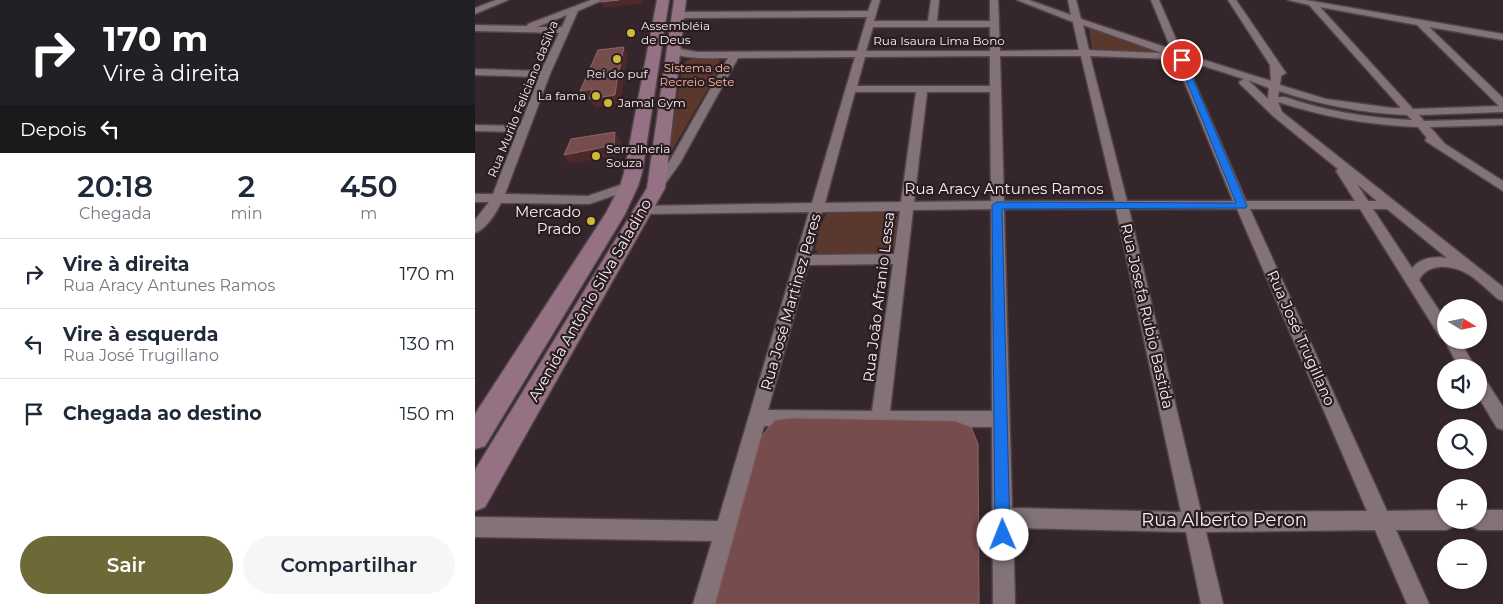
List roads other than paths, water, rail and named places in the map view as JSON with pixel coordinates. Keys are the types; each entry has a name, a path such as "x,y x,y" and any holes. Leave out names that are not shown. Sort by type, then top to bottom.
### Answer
{"main road":[{"name":"Avenida Antônio Silva Saladino","path":"475,437 615,214 629,186 651,75 663,0"},
{"name":"Avenida Antônio Silva Saladino","path":"475,497 656,188 680,0"},
{"path":"651,75 661,64 674,56"}],"street":[{"path":"475,10 504,0"},
{"path":"523,29 599,0"},
{"path":"932,24 935,0"},
{"path":"994,0 1004,604"},
{"path":"1021,0 1249,81 1274,86 1295,94 1327,102 1393,111 1434,113 1503,109"},
{"name":"Rua Josefa Rubio Bastida","path":"1073,0 1084,53 1122,205 1212,604"},
{"name":"Rua José Trugillano","path":"1155,0 1172,36 1242,206 1418,604"},
{"path":"1231,0 1295,94 1301,107 1297,119 1304,134"},
{"path":"1292,0 1503,37"},
{"path":"1312,4 1440,144"},
{"name":"Rua Murilo Feliciano daSilva","path":"475,228 491,210 497,199 545,74 574,10"},
{"path":"679,14 873,13 932,24 993,24"},
{"name":"Rua José Martinez Peres","path":"704,604 873,13"},
{"path":"1420,23 1503,104"},
{"path":"475,28 565,30"},
{"path":"1145,44 1163,45 1170,41 1172,36"},
{"name":"Rua Isaura Lima Bono","path":"674,56 698,54 1084,53 1180,56"},
{"path":"656,188 674,163 735,54"},
{"path":"1186,71 1190,65 1201,63"},
{"path":"1275,65 1272,105 1277,114"},
{"path":"475,72 545,74"},
{"path":"1249,81 1274,86 1301,107 1344,117 1423,125 1503,122"},
{"path":"1249,81 1277,114 1503,295"},
{"path":"851,89 995,89"},
{"name":"Rua João Afranio Lessa","path":"880,419 922,89"},
{"path":"1398,97 1393,111 1394,116 1401,124 1440,144 1503,187"},
{"path":"1398,97 1411,106 1434,113"},
{"path":"1440,144 1435,131 1443,125"},
{"path":"475,128 525,128"},
{"path":"1334,158 1437,319"},
{"path":"1364,205 1368,193 1365,184"},
{"path":"589,200 629,186"},
{"path":"475,198 589,200 609,207 615,214"},
{"name":"Rua Aracy Antunes Ramos","path":"643,210 997,205 1392,205"},
{"path":"803,260 900,259"},
{"path":"1412,280 1416,270 1426,263 1436,261 1452,263 1471,269"},
{"path":"1487,397 1503,422"},
{"path":"758,418 1001,419"},
{"name":"Rua Alberto Peron","path":"1002,518 1194,522 1437,520"},
{"path":"1487,520 1503,520"},
{"path":"475,527 725,531"}],"place":[{"name":"Assembléia de Deus","path":"631,33"},
{"name":"Rei do puf","path":"617,59"},
{"name":"La fama","path":"596,96"},
{"name":"Jamal Gym","path":"608,103"},
{"name":"Serralheria Souza","path":"596,156"},
{"name":"Mercado Prado","path":"591,221"}],"park label":[{"name":"Sistema de Recreio Sete","path":"697,75"}]}
